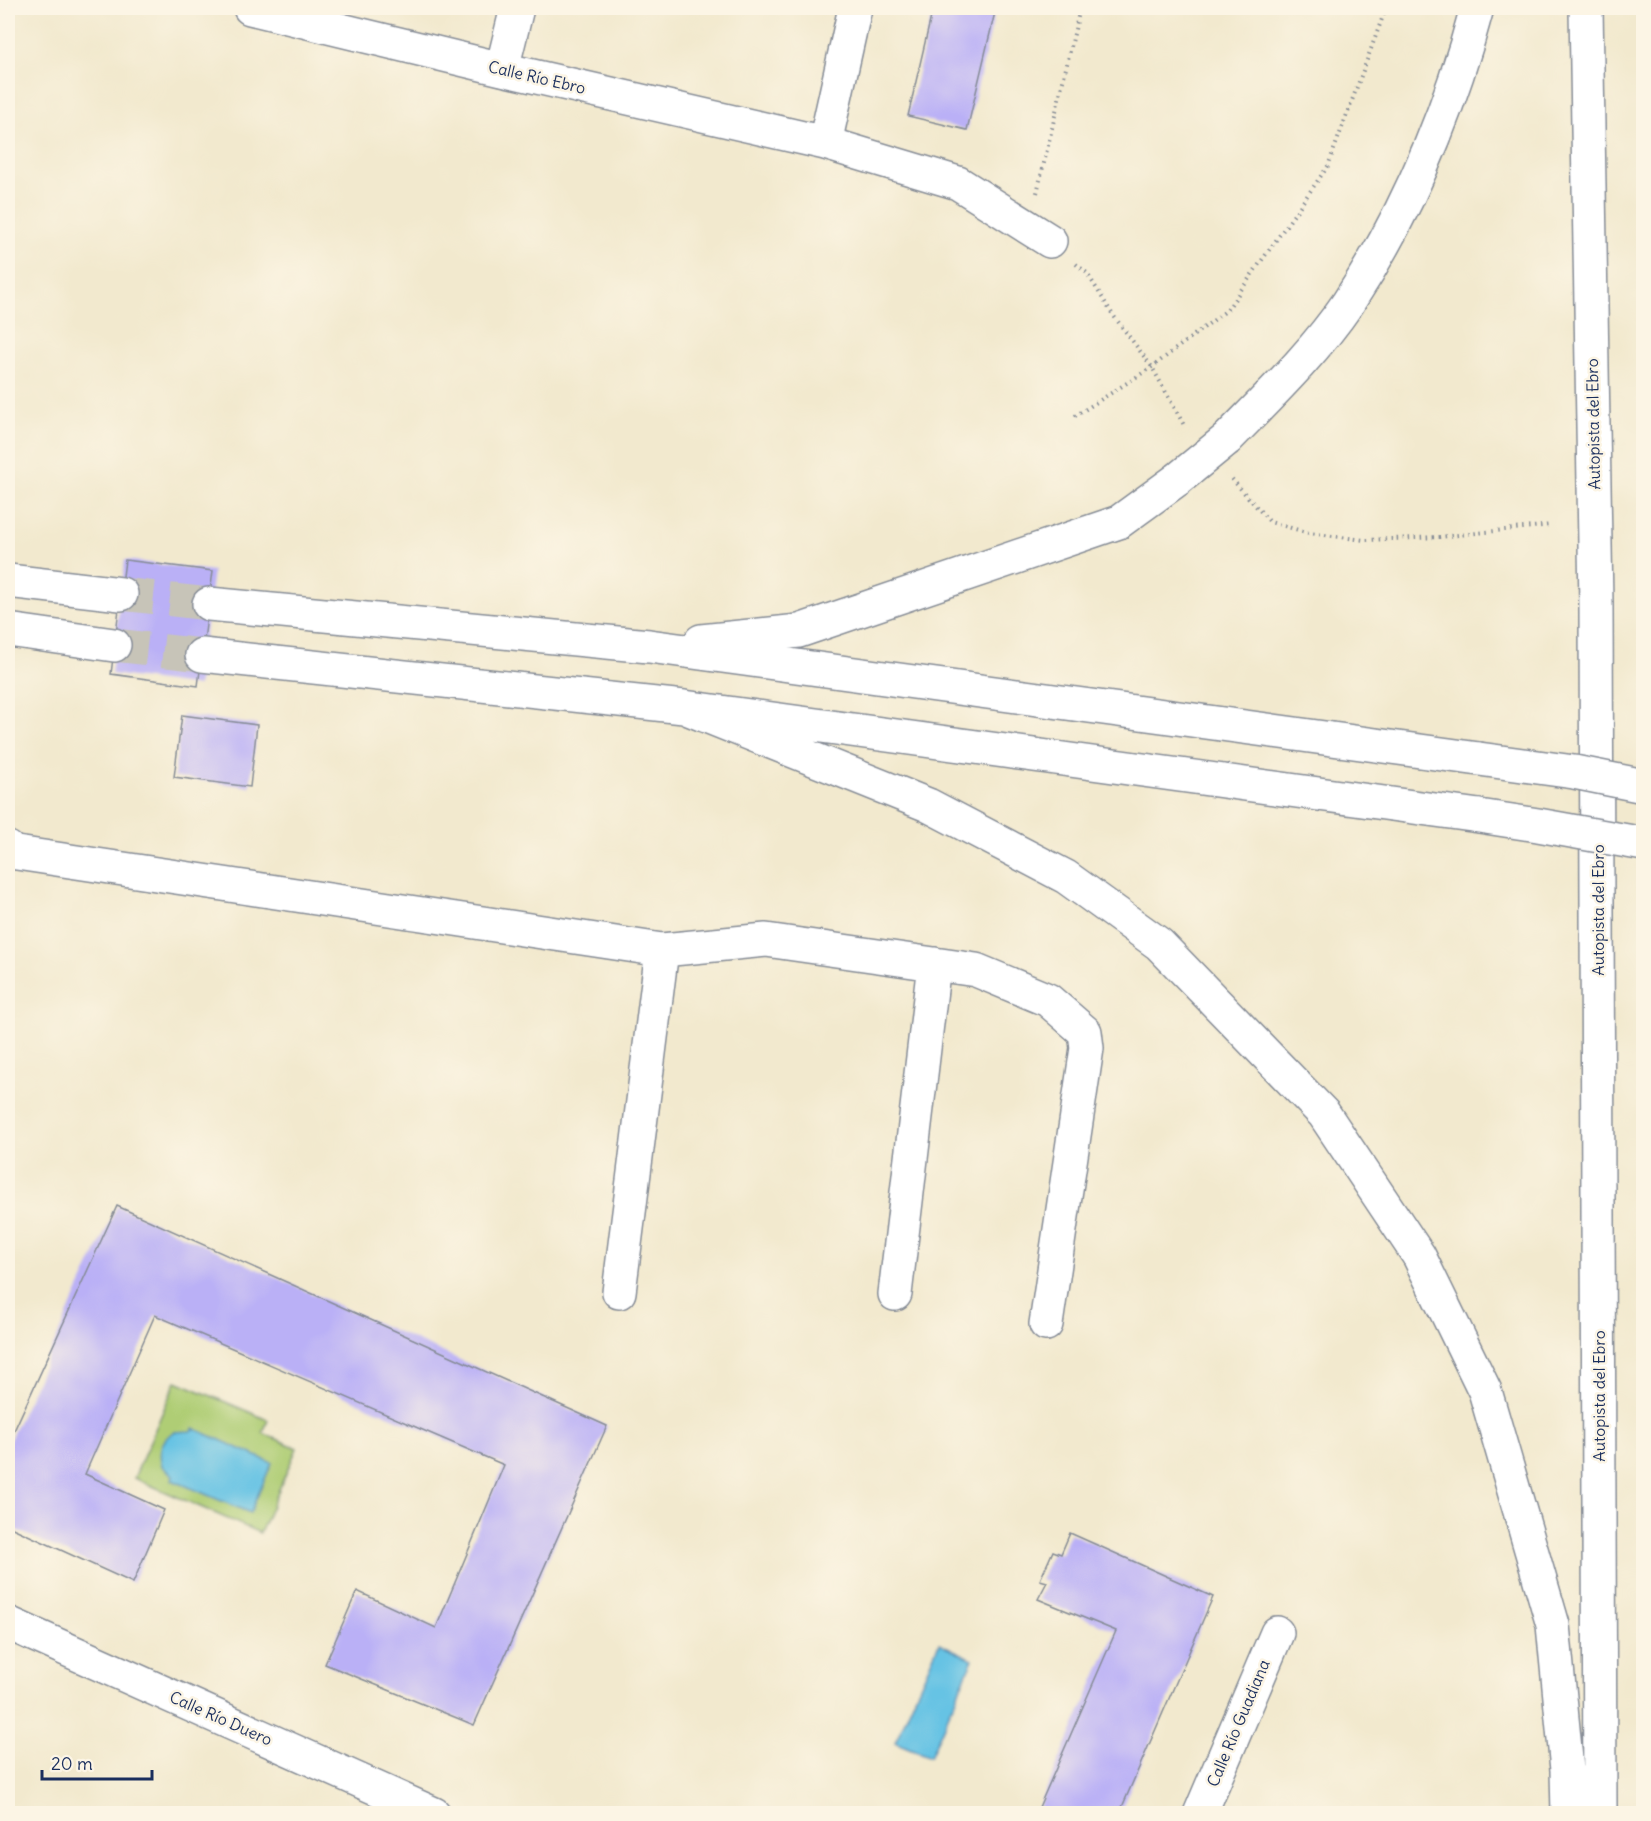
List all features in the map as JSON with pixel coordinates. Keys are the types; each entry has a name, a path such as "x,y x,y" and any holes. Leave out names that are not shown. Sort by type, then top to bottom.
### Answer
{"main road":[{"name":"Calle Río Ebro","path":"250,8 825,143 957,183 1039,235"},
{"path":"502,69 517,8"},
{"path":"825,143 855,8"},
{"path":"649,646 799,631 1119,522 1179,479 1227,439 1309,352 1347,304 1384,246 1435,138 1464,56 1477,8"},
{"name":"Autopista del Ebro","path":"1586,8 1596,604 1600,1814"},
{"path":"8,581 121,594"},
{"path":"209,604 649,646 1574,772 1644,786"},
{"path":"8,630 114,645"},
{"path":"202,656 684,707 1550,826 1644,844"},
{"path":"684,707 928,805 1066,877 1159,944 1324,1114 1419,1256 1485,1391 1553,1624 1568,1770 1568,1814"},
{"path":"8,848 10,852 662,950 766,940 976,970 1048,1000 1085,1032 1087,1048 1046,1324"},
{"path":"619,1292 662,950"},
{"path":"895,1294 934,964"},
{"name":"Calle Río Duero","path":"8,1623 434,1814"},
{"name":"Calle Río Guadiana","path":"1200,1814 1276,1633"}],"path":[{"path":"1080,8 1039,235 1087,273 1113,315 1152,367 1185,427"},
{"path":"1075,416 1152,367 1227,310 1328,166 1386,8"},
{"path":"1231,479 1270,522 1309,533 1365,540 1440,537 1551,525"}],"green space":[{"path":"176,1381 268,1420 263,1433 297,1448 260,1533 134,1478"}],"water":[{"path":"193,1428 272,1463 250,1513 172,1480 173,1475 162,1466 160,1456 166,1439 173,1432 192,1431"},
{"path":"939,1643 973,1659 930,1757 895,1742"}],"building":[{"path":"933,8 996,8 967,130 908,116"},
{"path":"125,560 213,571 198,686 111,674"},
{"path":"182,715 257,725 250,787 174,777"},
{"path":"117,1206 607,1426 474,1725 325,1664 357,1591 436,1628 504,1465 155,1315 85,1474 164,1510 133,1583 8,1526 8,1444"},
{"path":"1070,1533 1213,1597 1119,1814 1036,1814 1116,1631 1038,1599 1047,1582 1040,1580 1053,1551 1061,1554"}],"tunnel":[{"path":"121,594 209,604"},
{"path":"114,645 202,655"}]}
